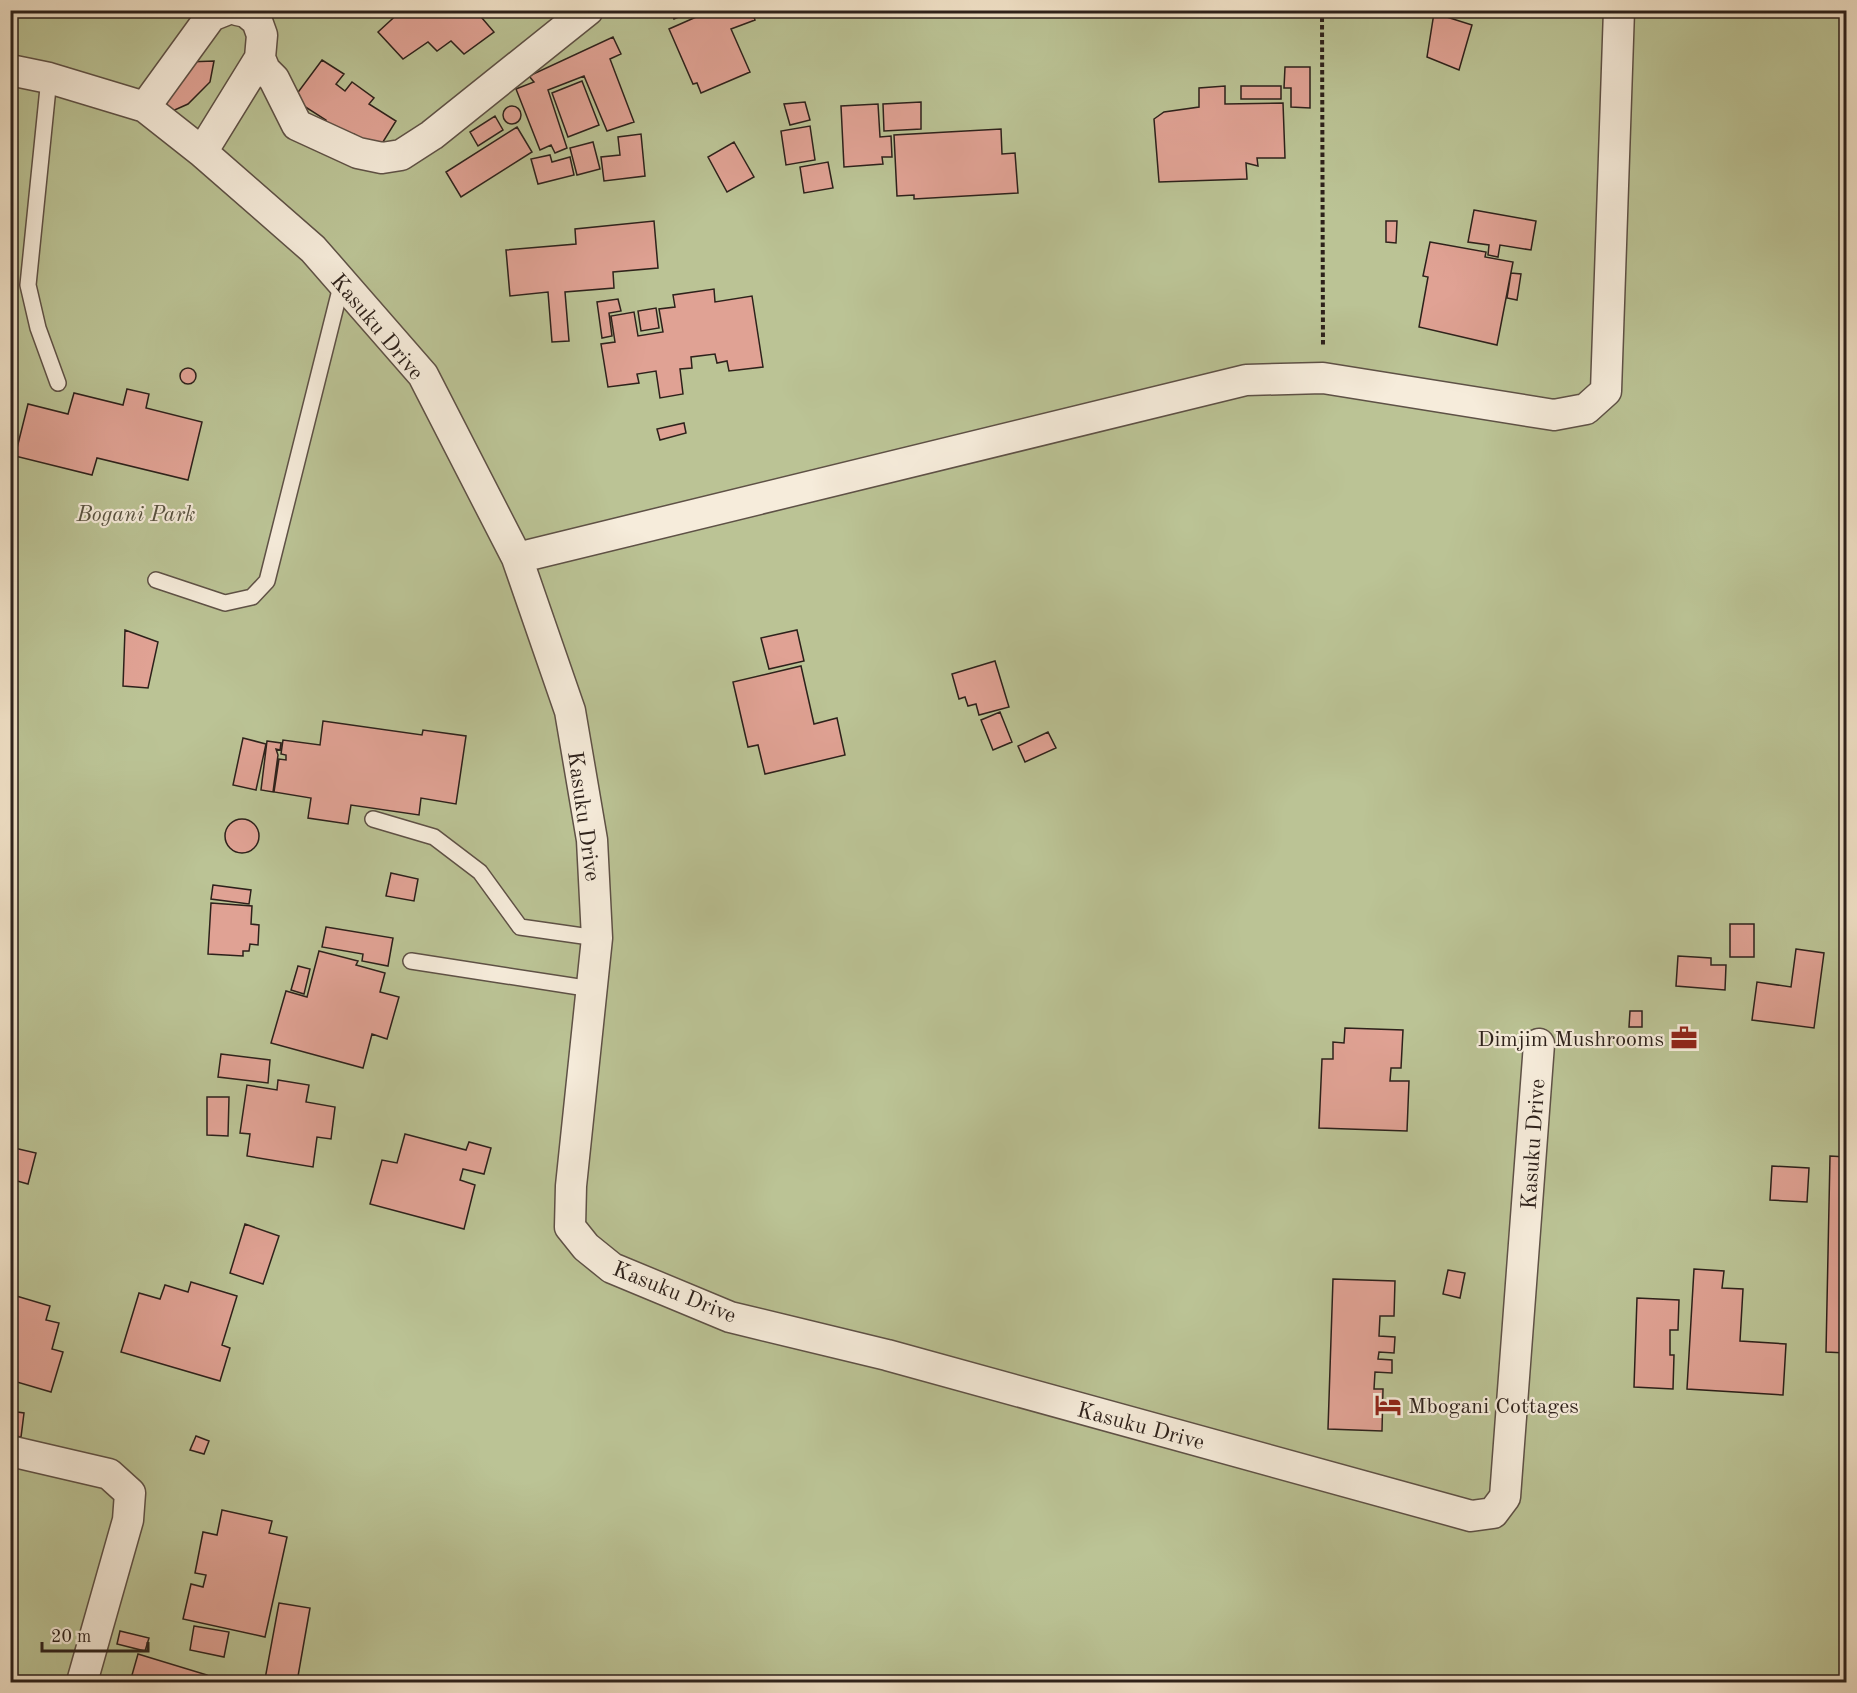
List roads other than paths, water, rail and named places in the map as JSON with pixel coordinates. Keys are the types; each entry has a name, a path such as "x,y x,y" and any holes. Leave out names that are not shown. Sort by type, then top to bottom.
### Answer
{"street":[{"path":"260,58 265,70 274,79 297,125 358,153 382,158 401,155 432,135 588,10"},
{"path":"518,558 1246,380 1323,378 1554,415 1586,409 1606,391 1619,10"},
{"path":"145,107 218,12 246,12 257,21 262,35 260,58 202,152"},
{"name":"Kasuku Drive","path":"10,70 49,78 145,107 202,152 313,249 423,375 518,558 570,711 592,840 597,938 571,1186 570,1227 586,1247 612,1268 729,1317 887,1355 1471,1516 1493,1513 1505,1497 1539,1044"},
{"path":"10,1451 109,1474 130,1492 128,1520 82,1683"}],"lane":[{"path":"49,78 28,285 38,327 58,383"},
{"path":"156,580 225,603 252,597 267,581 342,282"},
{"path":"374,819 434,837 480,872 520,927 597,938"},
{"path":"411,962 592,989"}],"place":[{"name":"Dimjim Mushrooms","path":"1684,1038"},
{"name":"Mbogani Cottages","path":"1388,1405"}],"park label":[{"name":"Bogani Park","path":"136,513"}]}
